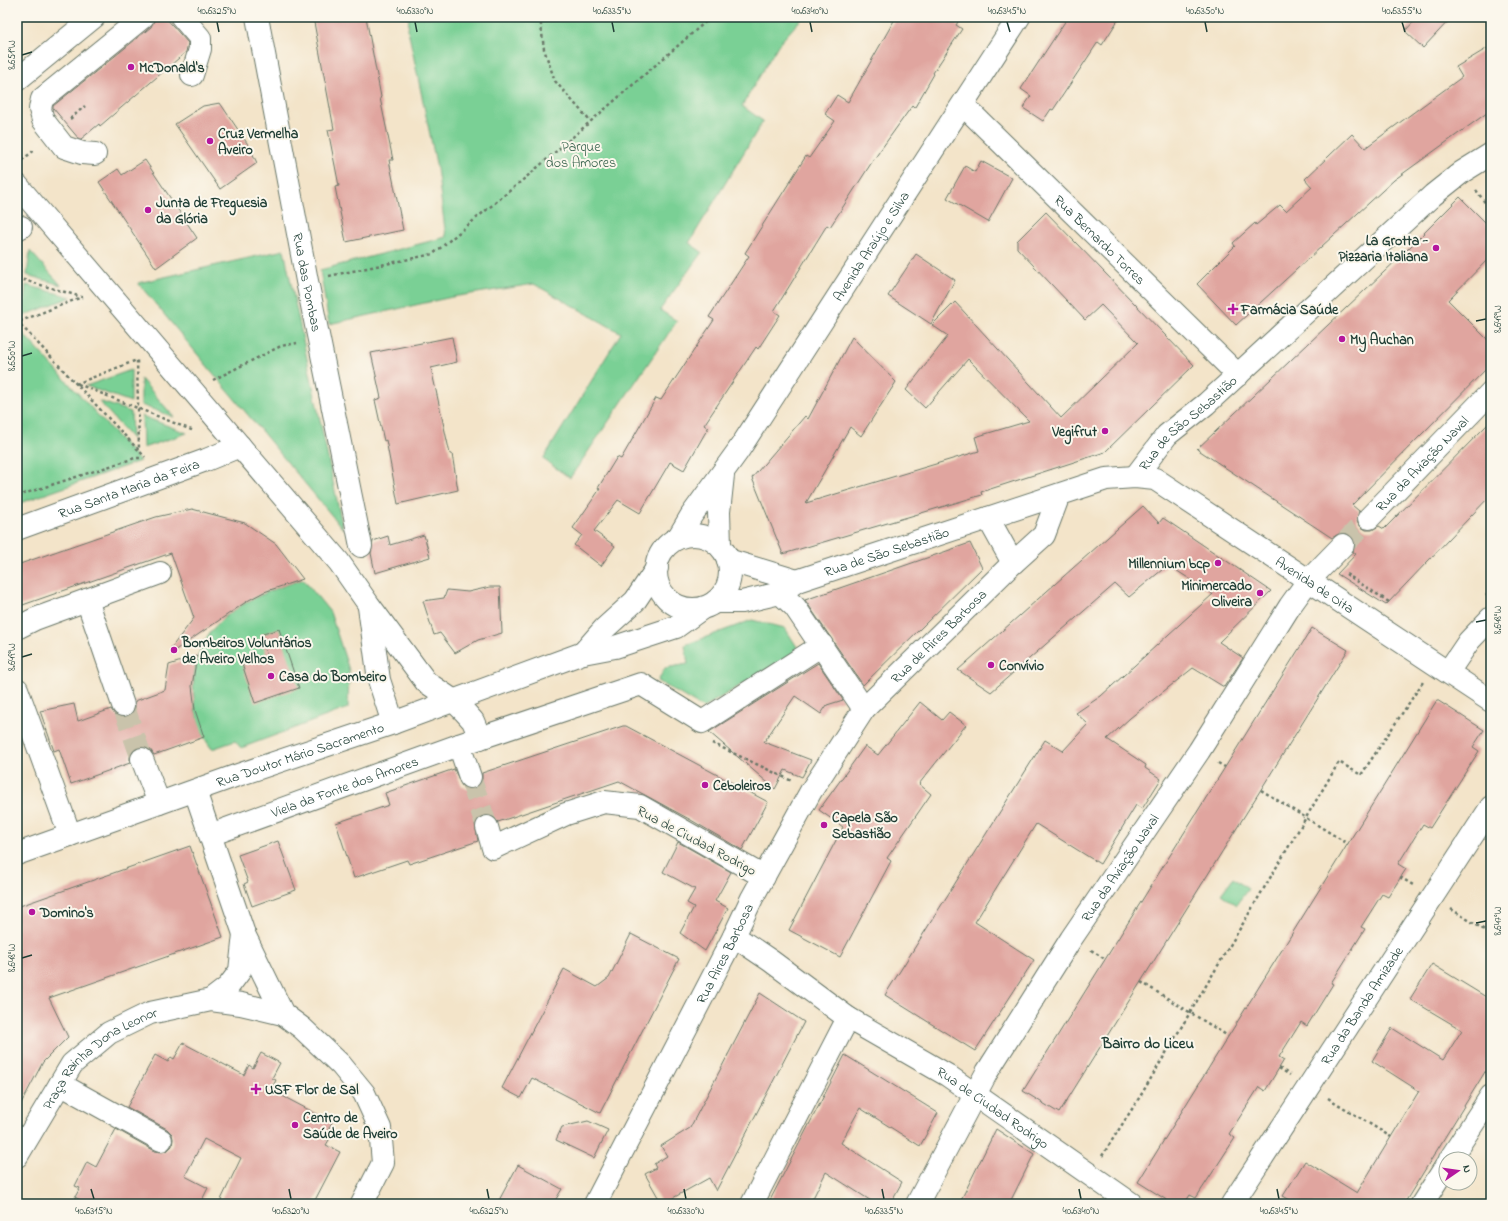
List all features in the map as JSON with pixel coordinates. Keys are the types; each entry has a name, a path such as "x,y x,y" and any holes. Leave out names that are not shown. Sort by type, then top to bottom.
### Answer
{"street":[{"path":"17,80 94,17"},
{"path":"96,154 82,153 64,148 43,120 40,109 42,99 143,17"},
{"path":"182,17 200,38 200,49 192,75"},
{"name":"Rua das Pombas","path":"258,17 307,281 361,546"},
{"name":"Avenida Araújo e Silva","path":"678,538 692,516 723,475 1019,17"},
{"name":"Rua Bernardo Torres","path":"963,104 1238,375"},
{"name":"Rua de São Sebastião","path":"708,605 742,602 1106,479 1135,477 1167,435 1206,404 1433,195 1462,172 1491,154"},
{"path":"17,185 339,562 426,682 454,701 473,721 480,738"},
{"name":"Rua da Aviação Naval","path":"1369,518 1491,392"},
{"name":"Rua Santa Maria da Feira","path":"17,529 206,460 240,446"},
{"name":"Avenida Araújo e Silva","path":"723,475 719,512 724,553"},
{"name":"Avenida de Oita","path":"1135,477 1155,479 1491,701"},
{"name":"Rua de Aires Barbosa","path":"864,709 1013,563 1044,536 1059,495"},
{"path":"988,518 1013,563"},
{"path":"724,553 730,572 729,583 724,594 708,605 689,609 678,606 668,600 661,591 657,580 656,568 664,551 678,538 689,535 700,536 711,540 724,553 789,587 796,607 864,709"},
{"name":"Rua da Aviação Naval","path":"917,1204 974,1095 1071,939 1199,751 1290,606 1308,581 1343,545"},
{"name":"Rua Doutor Mário Sacramento","path":"583,653 604,628 635,601 656,568"},
{"path":"17,628 35,619 160,573"},
{"path":"87,600 124,705"},
{"path":"369,605 379,680 393,722"},
{"name":"Rua Doutor Mário Sacramento","path":"17,854 159,803 454,701 583,653 615,647 676,627 708,605"},
{"path":"1441,668 1469,641 1486,609"},
{"path":"702,722 822,645"},
{"name":"Viela da Fonte dos Amores","path":"210,835 459,745 641,684 702,722"},
{"path":"17,689 70,836"},
{"name":"Rua Aires Barbosa","path":"594,1204 764,877 811,791 864,709"},
{"path":"459,745 470,777"},
{"path":"142,759 159,803"},
{"name":"Praça Rainha Dona Leonor","path":"195,791 244,934 283,1014"},
{"name":"Rua de Ciudad Rodrigo","path":"487,826 493,848 566,814 604,802 640,806 764,877"},
{"name":"Rua da Banda Amizade","path":"1232,1204 1491,807"},
{"name":"Praça Rainha Dona Leonor","path":"211,1000 228,987 240,971 244,934"},
{"name":"Rua de Ciudad Rodrigo","path":"734,936 848,1018 946,1075 1132,1204"},
{"name":"Praça Rainha Dona Leonor","path":"17,1156 72,1064 109,1034 150,1013 211,1000 242,1004 283,1014 302,1028 341,1065 364,1093 380,1128 383,1163 362,1204"},
{"path":"752,1204 848,1018"},
{"path":"60,1084 161,1140"},
{"path":"1455,1151 1491,1096"},
{"path":"1422,1204 1438,1179"}],"path":[{"path":"540,17 544,49 555,81 590,121"},
{"path":"307,281 433,254 530,174 711,17"},
{"path":"22,160 42,144"},
{"path":"17,496 135,458 146,458 18,321 19,228"},
{"path":"18,278 82,297 18,321"},
{"path":"211,381 281,346 297,344 316,325"},
{"path":"76,384 137,360 139,450"},
{"path":"76,384 194,431"},
{"path":"1340,571 1389,602"},
{"path":"1486,609 1491,591"},
{"path":"1090,1175 1140,1096 1339,762 1361,775 1441,668"},
{"path":"702,722 703,738 811,791"},
{"path":"1261,790 1348,844"},
{"path":"1141,982 1228,1036"},
{"path":"1279,1068 1391,1137"}],"green space":[{"name":"Parque dos Amores","path":"409,17 803,17 778,45 742,106 763,121 689,243 702,252 660,310 677,321 570,478 543,459 621,333 534,284 452,297 329,324 320,270 446,237 437,168 408,30"},
{"path":"284,250 343,529 138,283"},
{"path":"30,251 61,285 27,275"},
{"path":"26,285 71,297 23,316"},
{"path":"17,327 140,461 17,504"},
{"path":"131,370 131,402 86,386"},
{"path":"141,379 174,417 141,405"},
{"path":"99,401 131,412 132,439"},
{"path":"142,416 187,433 143,448"},
{"path":"303,579 330,612 349,670 348,708 241,748 235,741 212,749 202,732 197,719 194,699 194,673 200,651 210,633 223,618 240,606 281,587"},
{"path":"752,620 785,628 799,650 703,708 658,681 665,668 688,664 685,645"},
{"path":"1233,878 1248,889 1236,905 1221,894"}],"building":[{"name":"McDonald's","path":"155,17 165,17 188,43 186,52 100,126 99,124 79,139 53,108 53,106 151,27"},
{"path":"313,17 366,17 380,98 393,160 389,160 403,230 346,242 335,187 339,186 328,130 334,129"},
{"path":"896,17 961,17 956,25 962,29 933,73 934,74 915,107 912,106 872,162 830,227 827,225 774,311 780,315 758,349 756,347 704,425 708,428 684,470 670,462 640,513 618,500 594,531 615,546 601,566 574,545 582,535 573,528 600,489 598,488 617,457 621,459 656,398 661,400 714,320 709,317 749,256 745,253 806,156 809,158 835,121 825,114 837,95 848,102"},
{"path":"1068,17 1120,17 1102,45 1098,42 1053,110 1051,109 1043,121 1023,108 1031,96 1021,89"},
{"path":"1418,17 1452,17 1423,48 1405,31"},
{"path":"1491,46 1491,110 1394,180 1236,325 1197,284 1235,246 1233,243 1255,223 1256,225 1280,205 1286,211 1312,187 1305,179 1352,134 1365,148 1462,77 1456,67"},
{"name":"Cruz Vermelha Aveiro","path":"220,103 249,146 257,163 220,189 175,124 203,106"},
{"name":"Junta de Freguesia da Glória","path":"145,160 197,238 156,268 99,182 118,169 122,175"},
{"path":"981,161 1012,178 988,222 947,198 965,166 975,172"},
{"path":"1460,197 1491,228 1491,256 1448,300 1491,343 1491,364 1352,505 1359,511 1357,521 1361,527 1366,530 1372,530 1379,526 1384,529 1491,421 1491,495 1386,605 1337,574 1356,554 1353,552 1355,542 1351,536 1346,533 1340,533 1332,538 1197,449 1402,255"},
{"path":"1046,212 1194,365 1105,452 981,492 982,495 783,554 752,478 805,416 808,419 852,337 896,382 861,436 850,427 806,503 979,451 975,437 1029,421 968,359 925,408 906,390 948,336 932,325 955,302 1061,418 1138,343 1101,305 1085,320 1017,248 1017,241"},
{"path":"916,254 955,280 931,324 888,296"},
{"path":"452,337 457,362 431,368 450,454 452,454 458,490 398,504 386,440 384,441 375,400 381,398 371,353"},
{"path":"1143,506 1159,523 1163,518 1271,591 1219,642 1243,658 1224,687 1193,668 1130,718 1107,739 1146,765 1145,768 1161,779 1142,809 1136,805 1100,864 1036,824 975,922 1034,960 975,1051 885,995 1045,740 1063,751 1088,724 1076,713 1101,696 1213,594 1168,565 1129,597 1115,584 991,692 958,670"},
{"path":"192,509 245,523 276,544 303,579 264,592 249,600 174,651 171,648 194,618 171,553 17,607 17,565 156,517"},
{"path":"424,535 430,557 375,573 371,553 373,541 388,536 390,545"},
{"path":"970,543 982,568 863,685 805,600"},
{"path":"490,587 500,587 502,633 478,640 455,653 440,633 434,635 423,601 444,598 447,590 468,592"},
{"path":"1312,628 1348,650 1059,1113 1023,1091"},
{"name":"Casa do Bombeiro","path":"279,629 299,688 255,703 242,664 267,656 260,635"},
{"path":"197,656 192,686 195,710 204,737 154,755 150,749 138,747 132,751 130,763 71,784 59,749 54,751 40,711 74,704 78,721 111,709 115,715 127,717 133,713 135,701 165,690 169,665"},
{"path":"818,663 843,700 827,705 821,714 795,696 764,742 811,760 802,777 785,770 775,789 709,732"},
{"path":"1437,700 1484,730 1473,747 1479,751 1430,828 1423,824 1398,864 1406,869 1388,897 1382,894 1361,927 1365,929 1331,983 1333,984 1307,1026 1301,1022 1279,1057 1284,1060 1265,1091 1259,1087 1229,1134 1235,1138 1196,1198 1190,1195 1184,1204 1173,1204 1138,1182"},
{"path":"920,702 942,720 949,712 966,725 919,784 931,794 887,858 891,861 840,957 789,930 843,827 819,810 865,746 878,755"},
{"path":"626,726 768,802 742,850 691,820 619,781 498,822 490,815 483,815 475,824 478,841 409,864 407,860 354,878 336,823 389,805 385,793 454,769 462,786 467,789 474,789 480,785 482,773"},
{"path":"278,841 296,890 252,906 244,884 248,882 238,855"},
{"path":"678,842 731,872 715,901 728,908 705,951 680,933 694,907 687,903 695,889 663,872"},
{"path":"190,846 223,937 49,998 68,1037 43,1062 17,1111 17,907"},
{"path":"631,934 679,959 600,1113 532,1078 521,1098 502,1088 564,969 597,987 609,978"},
{"path":"1432,964 1491,1000 1491,1062 1404,1204 1297,1204 1283,1196 1305,1161 1357,1193 1419,1091 1372,1061 1392,1028 1443,1060 1462,1030 1410,999"},
{"path":"760,993 804,1022 716,1191 709,1178 662,1204 645,1174 656,1168 654,1164 667,1156 661,1146 690,1128"},
{"name":"Centro de Saúde de Aveiro","path":"183,1043 244,1075 249,1065 253,1068 261,1053 280,1063 272,1078 276,1080 271,1090 332,1122 324,1138 329,1140 326,1145 340,1152 313,1204 219,1204 241,1158 204,1139 185,1176 208,1188 200,1204 87,1204 75,1197 80,1188 75,1186 87,1162 96,1167 116,1129 155,1151 167,1151 172,1146 172,1134 167,1129 127,1107 155,1055 168,1062 171,1057 174,1059"},
{"path":"845,1055 938,1113 920,1146 860,1108 841,1143 902,1182 890,1204 876,1204 826,1172 810,1204 768,1204"},
{"path":"588,1121 608,1130 594,1158 556,1140 562,1127"},
{"path":"996,1129 1034,1154 1009,1204 959,1204"},
{"path":"518,1165 562,1189 553,1204 497,1204"}],"tunnel":[{"path":"1343,545 1369,518"},
{"path":"123,705 142,759"},
{"path":"470,777 487,827"}],"place":[{"name":"McDonald's","path":"131,67"},
{"name":"Cruz Vermelha Aveiro","path":"210,141"},
{"name":"Junta de Freguesia da Glória","path":"148,210"},
{"name":"La Grotta - Pizzaria Italiana","path":"1436,248"},
{"name":"Farmácia Saúde","path":"1233,309"},
{"name":"My Auchan","path":"1342,339"},
{"name":"Vegifrut","path":"1105,431"},
{"name":"Millennium bcp","path":"1218,563"},
{"name":"Minimercado Oliveira","path":"1260,593"},
{"name":"Bombeiros Voluntários de Aveiro Velhos","path":"174,650"},
{"name":"Convívio","path":"991,665"},
{"name":"Casa do Bombeiro","path":"271,676"},
{"name":"Ceboleiros","path":"705,785"},
{"name":"Capela São Sebastião","path":"824,825"},
{"name":"Domino's","path":"32,912"},
{"name":"USF Flor de Sal","path":"256,1089"},
{"name":"Centro de Saúde de Aveiro","path":"295,1125"}],"district":[{"name":"Bairro do Liceu","path":"1148,1043"}]}
